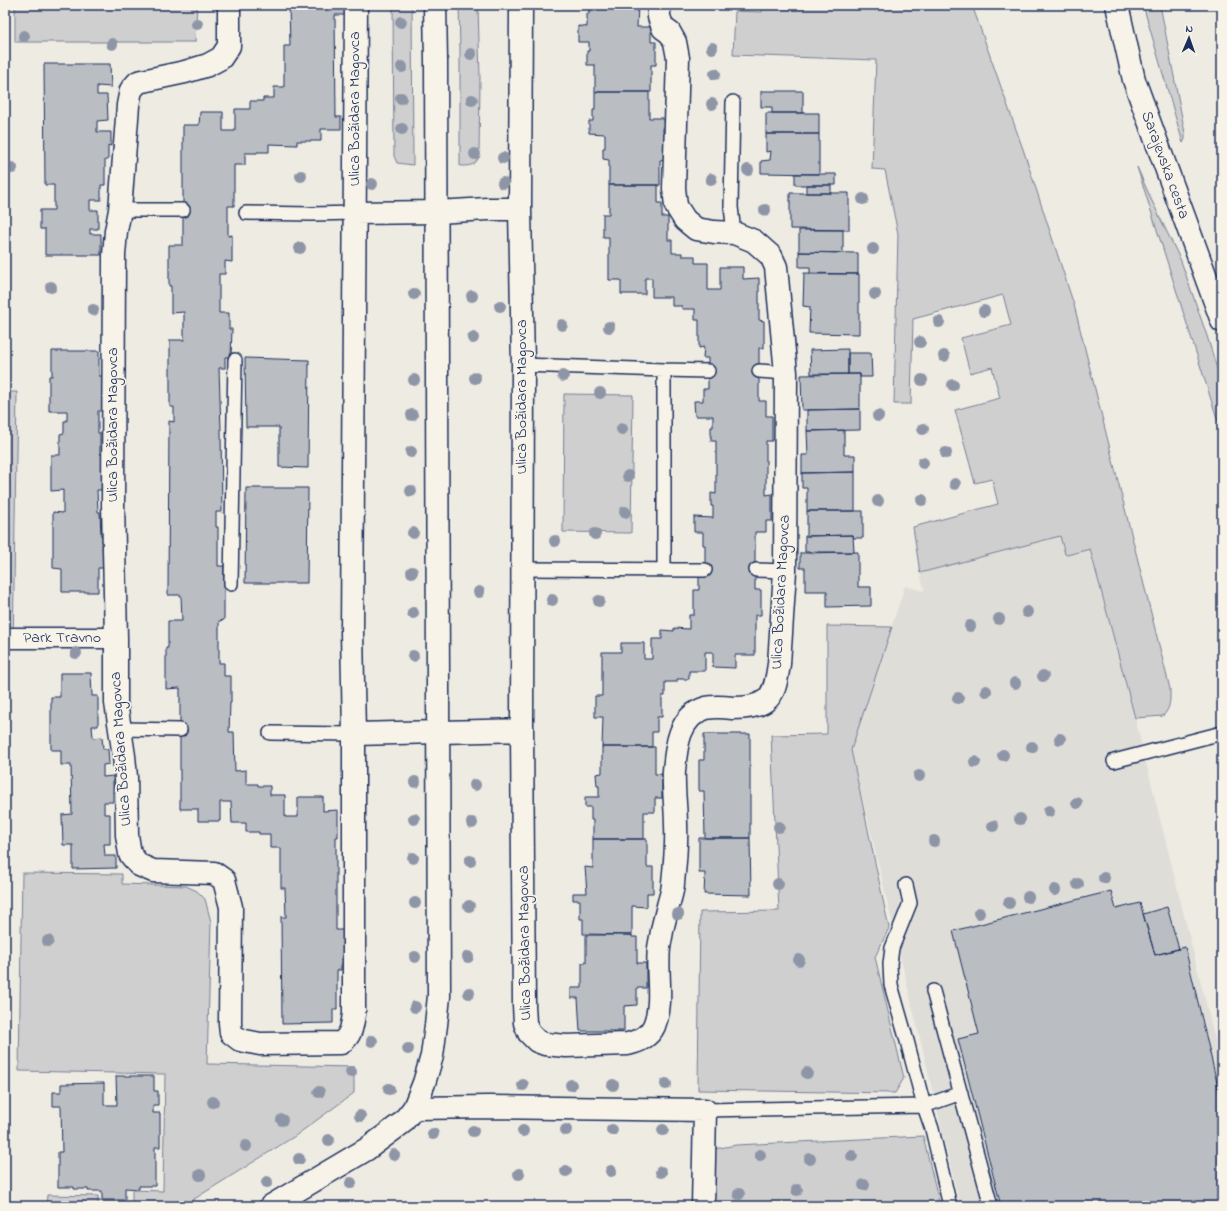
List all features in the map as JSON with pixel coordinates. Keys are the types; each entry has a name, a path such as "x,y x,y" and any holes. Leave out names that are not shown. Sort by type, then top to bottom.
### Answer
{"street":[{"name":"Ulica Božidara Magovca","path":"229,5 229,46 221,58 203,67 138,82 131,90 128,105 120,210 114,255 113,504 116,702 125,763 127,835 130,854 139,865 153,871 214,873 224,880 231,907 231,1033 240,1040 260,1044 341,1043 347,1039 352,1026 354,1014 354,734 352,624 356,5"},
{"path":"271,1206 384,1138 402,1123 414,1108 424,1083 432,1056 438,996 437,212 435,5"},
{"name":"Ulica Božidara Magovca","path":"521,5 520,209 523,365 522,730 524,1005 529,1033 538,1041 553,1045 628,1044 638,1041 648,1035 654,1026 658,1013 659,949 664,920 673,885 676,827 674,772 676,748 680,734 688,719 696,712 706,708 742,708 754,706 766,701 777,678 785,571 786,373 776,267 771,256 754,240 734,233 696,229 685,220 676,206 674,188 678,58 675,42 670,33 663,28 659,17 659,5"},
{"name":"Sarajevska cesta","path":"1116,5 1134,80 1222,321"},
{"path":"355,213 520,209"},
{"name":"Park Travno","path":"6,638 116,638"},
{"path":"354,734 522,730"},
{"path":"414,1108 488,1107 705,1110 703,1206"}],"lane":[{"path":"733,102 731,207 734,233"},
{"path":"120,210 183,210"},
{"path":"246,213 355,213"},
{"path":"230,584 235,360"},
{"path":"523,365 708,371"},
{"path":"664,370 664,570"},
{"path":"759,371 786,373"},
{"path":"522,569 705,570"},
{"path":"756,570 785,571"},
{"path":"120,729 180,730"},
{"path":"270,733 354,734"},
{"path":"1114,761 1222,733"},
{"path":"906,884 910,903 892,948 890,964 891,985 908,1041 924,1106 932,1129 950,1206"},
{"path":"933,991 991,1206"},
{"path":"705,1110 924,1106 961,1094"}],"shaded area":[{"path":"15,5 197,5 195,42 15,42"},
{"path":"393,5 412,5 413,165 397,163 394,156"},
{"path":"459,5 478,5 480,79 479,156 474,164 463,166 460,166"},
{"path":"763,5 972,5 1024,152 1074,305 1170,689 1169,707 1163,716 1135,718 1090,549 1067,555 1065,554 1060,536 920,573 913,527 998,504 992,479 975,483 955,410 1000,398 992,367 970,373 961,338 1011,325 1003,295 913,319 911,404 894,404 898,234 885,170 872,169 876,60 733,55 735,11 762,12"},
{"path":"1143,5 1160,5 1185,133 1183,143"},
{"path":"1137,167 1181,261 1207,336 1222,385 1222,434"},
{"path":"5,392 17,392 13,646 5,645"},
{"path":"564,394 633,395 631,533 563,532"},
{"path":"1061,536 1065,554 1090,549 1135,718 1222,1068 1222,1206 960,1206 851,750 905,586 923,591 924,589 920,573"},
{"path":"827,626 892,627 851,750 889,928 875,957 904,1078 895,1093 698,1090 700,912 779,911 771,735 827,734"},
{"path":"22,873 122,874 122,884 186,886 197,891 205,899 211,922 207,1064 354,1067 354,1093 295,1136 183,1206 46,1206 47,1195 98,1196 98,1204 132,1205 132,1190 163,1191 165,1074 19,1071"},
{"path":"923,1136 940,1206 712,1206 714,1149 736,1145"}],"building":[{"path":"289,5 345,5 345,15 335,15 336,117 341,117 341,129 321,129 321,141 297,141 297,145 269,144 269,152 245,153 245,165 234,165 234,206 228,206 228,236 232,235 232,262 225,261 225,274 219,274 219,313 229,313 229,329 232,329 231,357 225,357 225,368 219,368 222,512 216,512 216,527 218,527 218,566 224,566 224,620 219,621 219,663 224,663 224,676 231,676 229,732 234,732 235,771 246,770 246,784 270,786 270,795 285,795 285,817 298,817 298,797 323,797 323,811 338,810 338,837 336,837 336,930 346,930 346,958 341,958 341,970 337,970 337,1009 333,1009 333,1023 282,1024 281,917 286,917 285,888 281,888 281,848 270,848 270,834 246,832 246,823 232,823 231,802 220,802 220,821 198,821 198,809 180,809 180,688 166,689 166,648 168,648 168,621 182,621 181,595 168,595 169,421 174,422 174,407 170,407 170,340 184,340 184,312 171,313 171,286 169,286 169,245 183,245 183,125 199,125 200,112 223,112 223,131 235,131 235,109 250,109 250,101 263,101 263,98 274,98 274,87 284,87 284,46 290,46"},
{"path":"589,5 638,5 637,27 651,27 651,42 656,42 656,65 651,65 651,92 595,92 595,65 587,65 587,51 589,51 589,42 578,42 578,26 587,27 587,13 589,14"},
{"path":"44,64 110,64 111,87 97,86 97,95 107,95 108,120 97,121 97,132 111,132 111,146 108,145 108,160 105,160 105,185 101,185 101,200 90,200 90,210 98,210 98,229 90,229 90,234 101,234 101,255 45,255 45,229 40,229 40,210 54,210 54,185 45,185"},
{"path":"761,91 803,91 803,113 772,113 772,107 761,107"},
{"path":"595,92 649,92 649,118 663,118 663,133 668,134 668,159 660,160 660,185 609,185 609,160 603,159 605,134 589,133 589,121 593,121 593,110 595,110"},
{"path":"766,113 819,113 819,134 766,134"},
{"path":"766,134 819,134 819,174 761,173 761,161 770,160 771,151 766,152"},
{"path":"795,174 836,174 836,185 795,185"},
{"path":"609,185 658,185 658,203 662,203 662,217 668,217 668,240 672,240 672,253 682,253 682,256 695,256 695,263 708,263 708,290 720,290 720,267 743,267 743,279 759,278 759,320 764,321 764,348 759,348 759,401 766,401 766,416 772,416 772,441 766,441 766,495 772,494 772,521 766,521 766,532 755,532 755,590 761,590 761,615 755,615 755,655 735,655 735,668 713,667 713,652 705,652 705,671 689,671 689,679 677,679 677,682 665,682 665,696 662,696 662,717 657,717 657,732 652,732 652,747 602,747 603,717 595,717 595,696 602,696 602,652 621,652 621,643 644,643 644,659 652,659 652,639 662,639 662,630 674,631 674,628 689,629 689,615 694,615 694,590 699,590 699,575 705,576 705,545 703,545 703,532 694,532 694,517 713,518 711,493 716,494 716,441 711,441 713,416 695,416 694,401 703,401 703,389 708,389 708,358 703,358 704,347 699,348 699,320 695,320 695,309 682,309 682,306 672,306 672,297 652,297 652,278 645,278 645,294 621,294 621,280 609,280 609,237 603,237 603,214 609,214"},
{"path":"806,185 831,185 831,193 806,193"},
{"path":"790,193 849,193 849,230 790,229"},
{"path":"799,230 843,230 843,253 799,252"},
{"path":"799,252 858,253 858,274 810,274 810,267 799,267"},
{"path":"804,273 859,274 859,334 809,333 810,307 803,306"},
{"path":"848,349 848,374 811,374 810,350"},
{"path":"52,351 99,351 99,376 105,376 106,411 98,411 98,433 100,433 100,454 105,455 105,490 97,490 101,536 105,535 106,568 98,568 98,592 62,592 62,569 53,568 53,512 63,513 63,490 51,491 51,455 60,455 60,434 64,433 64,421 67,421 67,411 49,411 49,376 52,376"},
{"path":"848,353 871,353 872,377 860,377 860,374 848,374"},
{"path":"245,358 309,360 308,468 279,467 279,427 246,427"},
{"path":"860,374 860,409 802,410 801,375"},
{"path":"860,409 860,430 807,431 807,410"},
{"path":"844,430 844,455 855,455 855,472 802,473 802,455 808,455 807,431"},
{"path":"855,472 855,511 807,511 807,488 802,488 802,473"},
{"path":"246,488 308,488 307,583 245,583"},
{"path":"807,511 863,511 863,538 854,538 853,535 807,536"},
{"path":"853,535 854,552 805,552 805,536"},
{"path":"858,552 858,587 871,587 871,606 827,607 827,591 805,591 805,568 800,568 800,553"},
{"path":"60,673 91,673 92,696 98,696 98,726 92,726 93,738 102,737 103,749 108,749 109,764 103,765 103,777 113,776 113,802 104,802 104,814 110,814 110,844 104,844 105,856 116,856 116,868 73,869 73,845 63,845 62,815 72,814 71,765 61,765 61,750 51,750 51,697 60,697"},
{"path":"704,734 750,734 750,838 705,838 704,791 699,791 699,760 704,760"},
{"path":"602,747 655,747 655,774 662,774 662,798 655,798 655,812 644,812 644,839 593,839 591,807 585,807 585,797 599,797 599,786 597,786 596,774 602,773"},
{"path":"699,838 750,838 751,895 704,894 705,873 699,873"},
{"path":"593,839 647,839 647,867 653,867 653,893 647,893 647,907 632,906 632,935 583,934 583,919 580,919 580,900 573,900 573,893 587,893 585,867 593,868"},
{"path":"1111,891 1116,909 1140,903 1155,955 1185,947 1222,1104 1222,1206 1001,1206 958,1039 979,1034 953,931"},
{"path":"1167,907 1179,949 1155,955 1143,914"},
{"path":"586,935 632,935 632,937 637,937 637,963 646,963 646,988 637,988 637,1005 624,1006 624,1031 580,1031 578,998 571,998 571,988 582,988 582,963 586,963"},
{"path":"116,1076 154,1076 154,1091 158,1091 158,1105 153,1105 153,1113 160,1113 160,1147 155,1147 155,1186 139,1186 139,1189 125,1188 125,1200 102,1200 102,1191 74,1189 74,1187 58,1187 58,1152 62,1152 61,1106 53,1106 53,1092 61,1092 61,1084 104,1083 104,1105 117,1105"}]}
